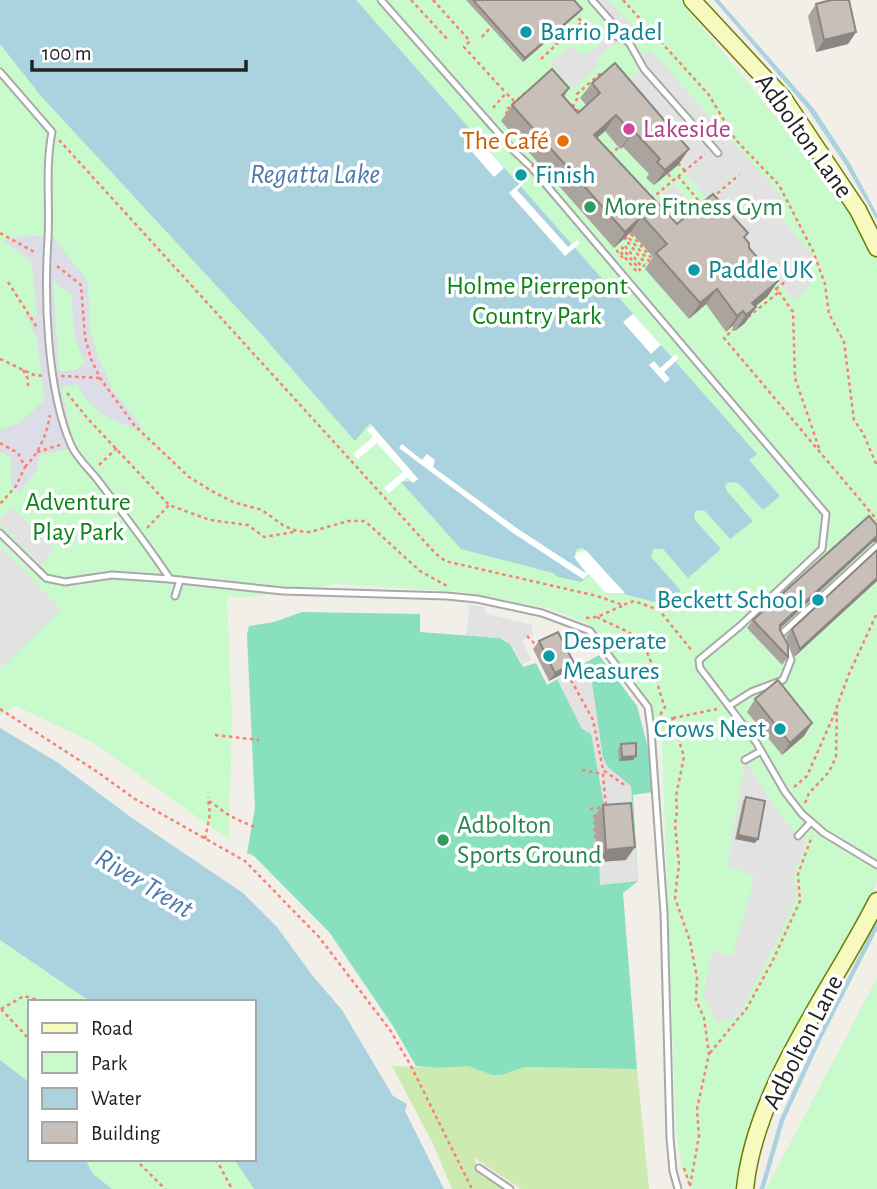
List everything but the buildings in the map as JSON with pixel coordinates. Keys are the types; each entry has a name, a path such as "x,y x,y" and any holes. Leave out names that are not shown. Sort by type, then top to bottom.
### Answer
{"street":[{"name":"Adbolton Lane","path":"692,0 783,98 858,210 877,248"},
{"name":"Adbolton Lane","path":"745,1189 753,1145 771,1096 793,1051 877,901"}],"lane":[{"path":"380,0 531,167 826,514 822,549 740,626 699,660 700,668 761,751 800,813 877,865"},
{"path":"592,0 614,26 615,36 624,37 644,69 718,153"},
{"path":"0,72 52,132 47,161 46,258 50,345 57,400 72,448 141,536 170,579"},
{"path":"0,533 46,578 54,582 107,575 283,590 478,599 542,613 590,631 648,707 664,913 670,1138 673,1171 678,1189"},
{"path":"729,706 751,692 783,680 791,660 779,635 877,546"},
{"path":"175,596 180,580"},
{"path":"745,760 761,751"},
{"path":"798,836 814,824"},
{"path":"479,1168 510,1189"}],"path":[{"path":"411,0 449,41"},
{"path":"433,0 470,41 464,47 515,102"},
{"path":"623,0 709,95 735,139 779,185 813,251 825,284 829,314 844,342 853,420 863,433 877,466"},
{"path":"541,59 582,22 570,8"},
{"path":"482,37 494,25"},
{"path":"544,30 556,44"},
{"path":"573,105 577,94 600,74 607,81"},
{"path":"493,108 506,93"},
{"path":"508,114 505,111 526,93"},
{"path":"569,100 580,113 572,117"},
{"path":"52,132 435,553 445,561 597,596 623,605"},
{"path":"609,155 619,147"},
{"path":"648,201 713,147"},
{"path":"535,151 547,164"},
{"path":"526,171 542,159"},
{"path":"678,162 685,171"},
{"path":"668,174 673,180"},
{"path":"703,206 739,175"},
{"path":"678,176 710,214"},
{"path":"625,240 640,226"},
{"path":"0,233 46,258 80,285 85,337 91,359 100,378 134,425 190,477 233,502 262,510 284,526 297,531"},
{"path":"625,240 646,264 649,261 629,238 631,235"},
{"path":"617,245 631,235"},
{"path":"631,235 654,261"},
{"path":"625,240 645,265 642,267 624,246 622,248 640,270 637,272 619,250 617,251 625,261"},
{"path":"765,275 760,271 769,264"},
{"path":"8,282 26,313 50,345"},
{"path":"770,282 793,312 795,378 821,454"},
{"path":"748,318 785,282"},
{"path":"737,322 739,326 724,338 877,520"},
{"path":"0,359 34,375 100,378"},
{"path":"23,370 28,386"},
{"path":"54,377 88,419 169,505 210,520 248,525 264,537 297,531 310,532 348,521 365,521 420,571 447,586"},
{"path":"0,505 16,486 24,467 37,452 50,414"},
{"path":"0,443 18,453 24,467"},
{"path":"37,452 61,444 72,448"},
{"path":"92,471 117,448"},
{"path":"141,536 169,505"},
{"path":"699,660 659,610 634,601 597,617 638,639 658,680 659,694 665,708 657,721 729,706"},
{"path":"787,794 807,776 877,613"},
{"path":"527,635 536,647 545,642"},
{"path":"570,680 593,720 603,773 606,814 594,816 596,857"},
{"path":"800,813 809,793 829,772 835,757 837,706"},
{"path":"0,709 135,799 245,861 310,928 390,1030 411,1066 472,1189"},
{"path":"672,717 684,757 676,796 675,825 679,864 675,898 690,941 697,978 696,1000 704,1018 709,1054 697,1109 699,1136 690,1186"},
{"path":"215,735 259,740"},
{"path":"582,770 603,773 626,786"},
{"path":"205,839 210,814 209,799 230,816 254,827"},
{"path":"590,809 606,807"},
{"path":"709,1054 747,1008 800,901 798,874 814,824"},
{"path":"28,1038 0,1009 24,996 38,1000"},
{"path":"137,1161 165,1189"},
{"path":"217,1161 232,1189"}],"green space":[{"name":"Holme Pierrepont Country Park","path":"0,0 680,0 868,229 877,256 877,881 859,926 784,1055 744,1147 738,1189 690,1189 682,1167 676,1131 661,723 651,716 646,698 588,624 550,609 462,592 337,584 245,598 227,596 232,721 229,840 94,743 16,706 0,715"},
{"name":"Adbolton Sports Ground","path":"302,612 420,614 420,632 500,638 510,644 523,667 536,663 547,685 599,655 637,706 650,755 653,792 633,795 638,881 623,893 637,1069 524,1067 502,1075 492,1075 468,1066 416,1066 393,1026 329,932 254,856 247,853 255,808 247,635 249,626 274,622"},
{"path":"0,940 88,1000 28,1000 28,1161 235,1161 254,1189 0,1189"},
{"path":"877,978 877,1189 766,1189"},
{"path":"392,1066 437,1068 468,1066 492,1075 502,1075 524,1067 637,1069 649,1189 521,1189 473,1157 482,1176 504,1189 452,1189 433,1144"}],"shaded area":[{"path":"587,0 608,0 634,28 634,41 641,57 650,50 783,198 774,208 813,257 809,272 815,279 794,300 710,203 740,172 708,200 686,174 686,169 618,90 639,71 626,46 621,43 610,46 597,59 598,65 574,89 550,63 570,45 585,56 607,38 608,24"},
{"path":"674,184 695,208 669,230 648,207"},
{"path":"52,235 88,282 90,330 98,356 112,389 142,428 132,428 101,414 89,403 77,384 61,388 72,448 39,455 37,469 20,492 11,486 11,458 0,452 0,430 21,422 44,400 37,338 25,313 37,316 32,262 4,241 14,237","holes":["53,281 71,294 75,338 85,363 74,371 59,371"]},
{"path":"12,507 54,550 41,565 0,524 0,518"},
{"path":"0,546 61,609 0,669"},
{"path":"467,604 484,607 486,614 533,625 534,635 527,636 523,641 531,660 522,664 514,648 505,639 466,635 469,610"},
{"path":"586,663 591,676 603,758 608,767 631,786 638,881 600,885 599,862 626,859 621,805 604,805 591,734 582,729 557,679"},
{"path":"745,760 776,809 798,836 807,839 794,876 797,894 782,931 741,1011 730,1020 716,1021 703,997 712,950 732,957 755,876 727,866"}],"water":[{"name":"Regatta Lake","path":"0,0 356,0 757,454 749,460 780,496 763,510 738,483 728,482 725,486 727,491 753,521 730,539 705,511 697,510 694,514 695,520 721,549 688,578 663,549 653,549 651,557 681,591 663,604 624,594 583,548 577,549 574,557 589,575 581,582 461,549 401,482 419,480 370,423 355,441 262,335 41,96 0,44"},
{"path":"714,0 719,0 815,110 851,165 877,214 877,220 846,166 807,108"},
{"name":"River Trent","path":"0,728 57,762 132,818 243,893 277,927 342,1010 393,1096 407,1104 405,1111 444,1189 254,1189 235,1161 256,1161 256,1000 88,1000 0,940"},
{"path":"0,1060 28,1081 28,1161 86,1161 93,1174 112,1189 0,1189"}],"pier":[{"path":"476,136 504,168 494,177 466,145"},
{"path":"524,180 517,190 568,247 577,240 580,243 565,256 509,193"},
{"path":"633,314 661,345 651,354 623,322"},
{"path":"676,354 679,358 664,372 670,379 665,383 649,365 654,361 660,368"},
{"path":"372,426 418,479 413,483 407,477 389,493 384,488 403,472 377,443 358,459 353,454 373,437 367,430"},
{"path":"402,444 422,460 427,454 435,460 433,467 518,529 587,574 575,558 577,552 586,551 625,593 606,593 589,574 583,579 513,533 399,448"}],"waterway":[{"path":"762,1189 782,1120 820,1037 877,925"}],"place":[{"name":"Barrio Padel","path":"526,32"},
{"name":"Lakeside","path":"629,129"},
{"name":"The Café","path":"563,141"},
{"name":"Finish","path":"521,175"},
{"name":"More Fitness Gym","path":"590,207"},
{"name":"Paddle UK","path":"694,270"},
{"name":"Beckett School","path":"818,600"},
{"name":"Desperate Measures","path":"549,656"},
{"name":"Crows Nest","path":"780,729"},
{"name":"Adbolton Sports Ground","path":"443,840"}],"park label":[{"name":"Adventure Play Park","path":"78,517"}]}
